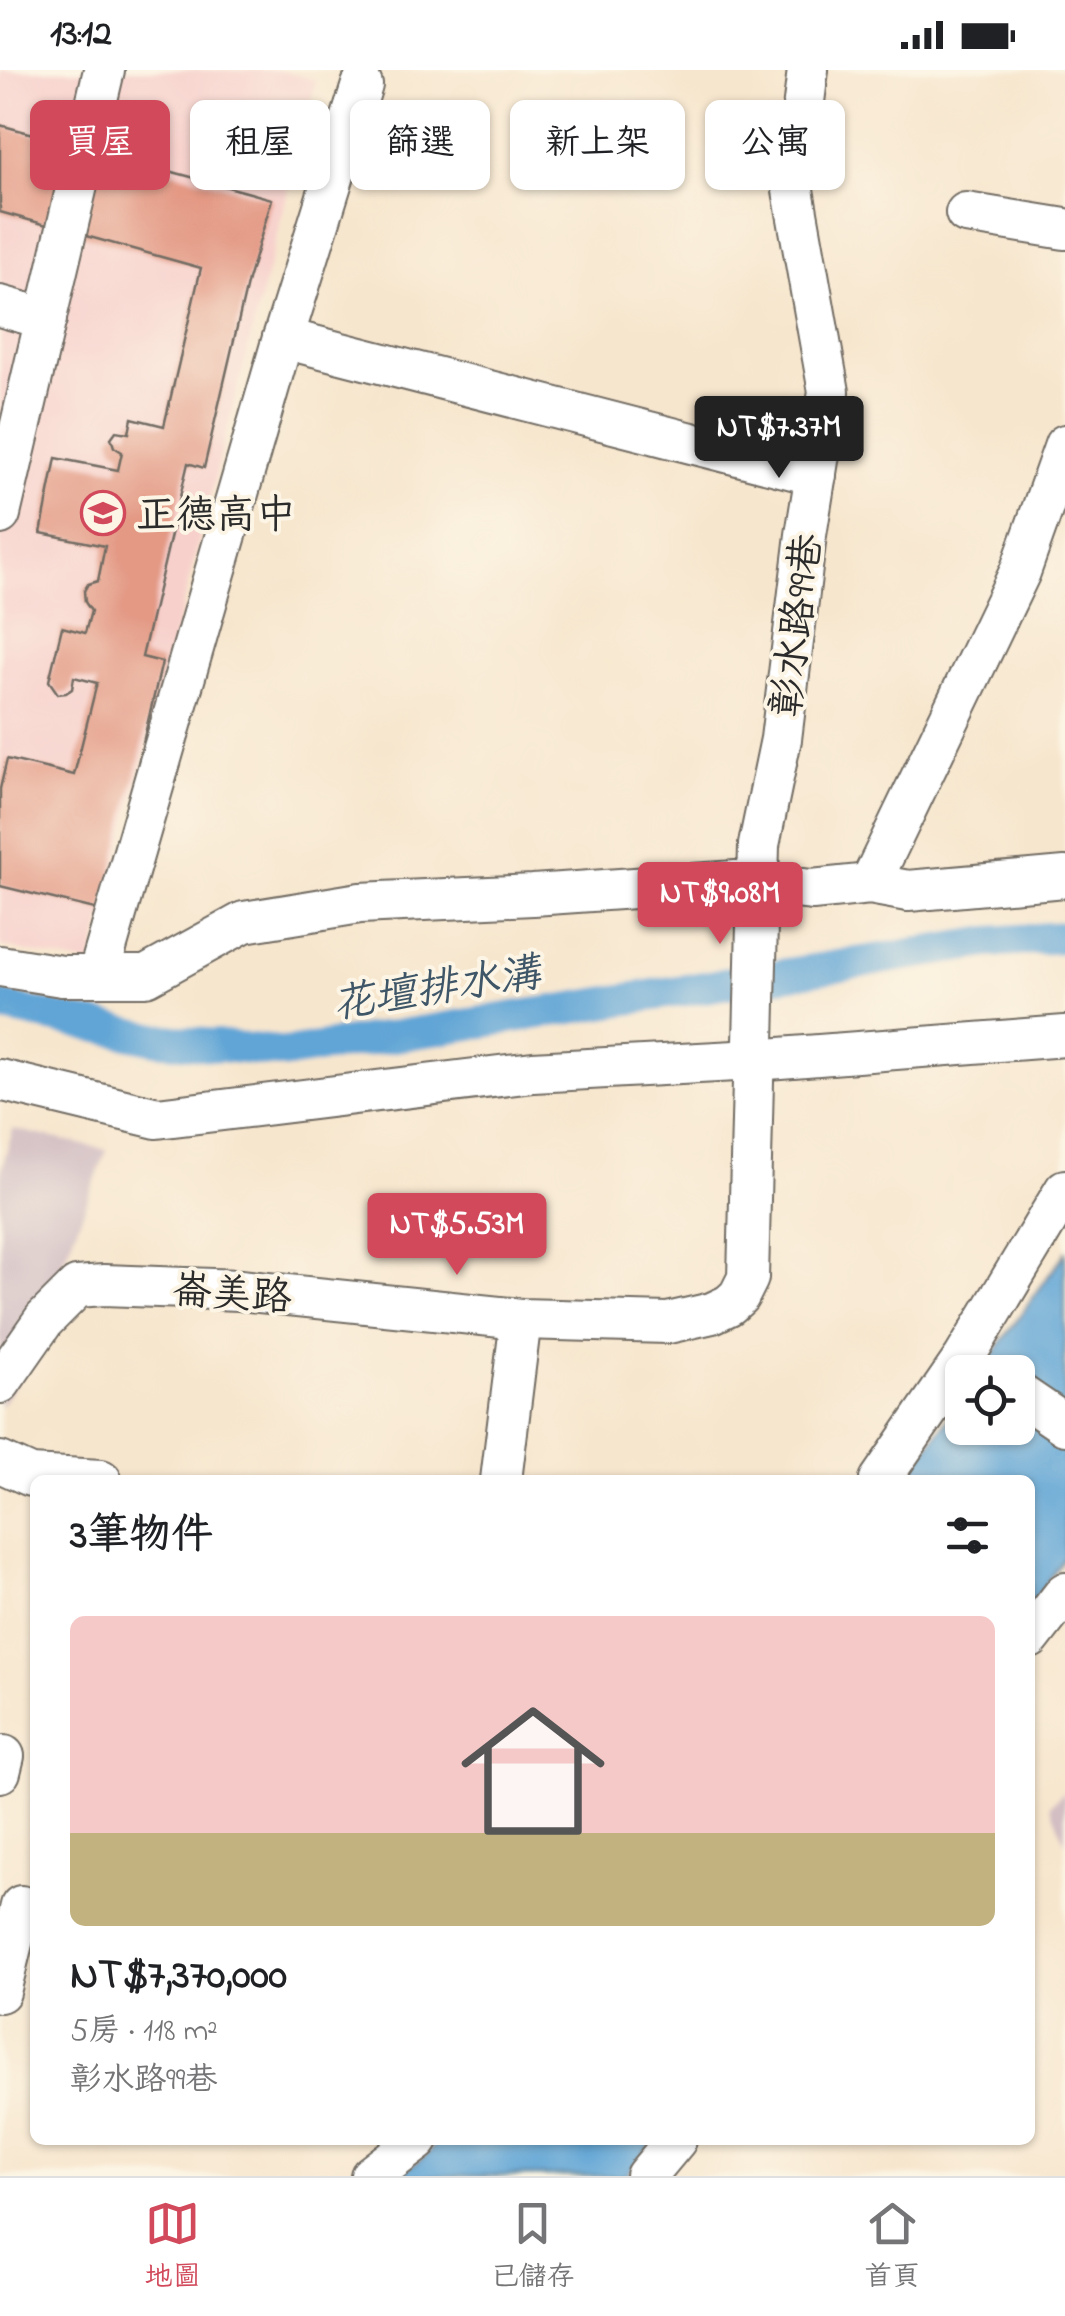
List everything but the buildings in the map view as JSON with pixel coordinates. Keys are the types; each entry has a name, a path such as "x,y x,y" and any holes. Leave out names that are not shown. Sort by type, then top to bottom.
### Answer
{"street":[{"path":"0,514 104,70"},
{"name":"彰水路99巷","path":"754,993 759,845 781,738 829,392 793,190 808,70"},
{"path":"98,976 282,338 362,85"},
{"path":"966,213 1065,229"},
{"path":"0,306 46,320"},
{"path":"282,338 816,475"},
{"path":"870,884 1020,572 1065,445"},
{"path":"0,966 62,976 146,976 244,922 360,903 533,896 736,881 758,893 870,884 908,891 1065,877"},
{"name":"崙美路","path":"0,1384 44,1320 77,1287 240,1290 521,1320 668,1323 712,1314 739,1296 748,1278 754,993"},
{"path":"0,1080 157,1118 533,1072 1065,1036"},
{"path":"982,1355 1065,1190"},
{"path":"502,1475 521,1320"},
{"path":"884,1475 945,1404"},
{"path":"1035,1404 1065,1425"},
{"path":"0,1462 30,1475"},
{"path":"1035,1632 1065,1593"},
{"path":"0,1992 19,1906"},
{"path":"372,2176 412,2145"},
{"path":"646,2176 672,2145"}],"shaded area":[{"name":"正德高中","path":"0,70 278,70 316,80 311,100 190,100 190,190 288,190 91,965 0,946"},
{"path":"13,1129 107,1150 15,1385 0,1407 0,1175"},
{"path":"1065,1791 1065,1843 1050,1805"}],"water":[{"path":"1065,1253 1065,1556 1035,1599 1035,1475 908,1475 945,1422 945,1445 1035,1445 1035,1355 992,1355"},
{"path":"435,2145 650,2145 626,2176 397,2176"}],"waterway":[{"name":"花壇排水溝","path":"0,1006 157,1039 287,1053 989,942 1065,937"}],"place":[{"name":"正德高中","path":"103,513"}]}
